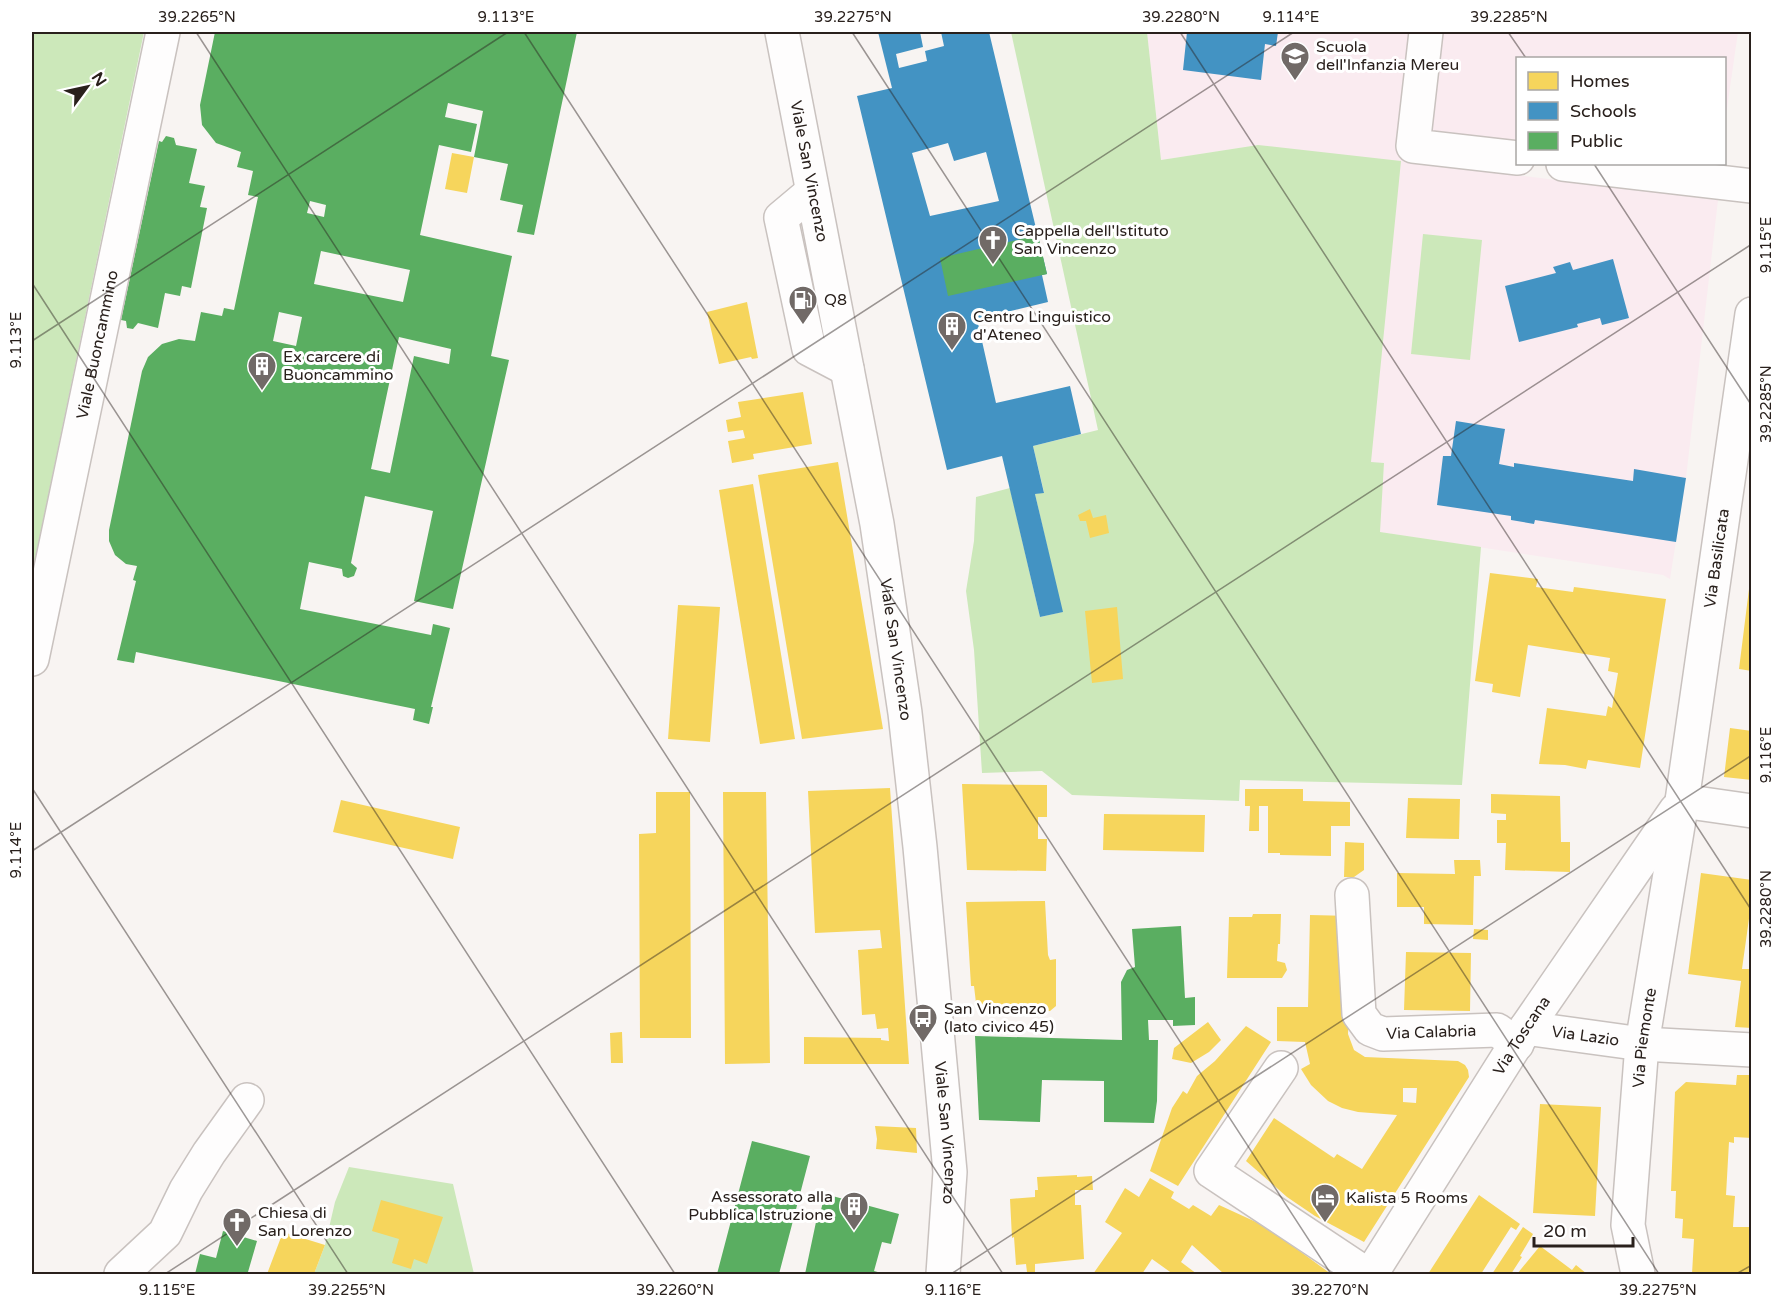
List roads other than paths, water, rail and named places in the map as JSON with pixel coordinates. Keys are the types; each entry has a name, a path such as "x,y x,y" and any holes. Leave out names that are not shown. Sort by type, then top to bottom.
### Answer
{"street":[{"name":"Viale Buoncammino","path":"32,659 163,32"},
{"name":"Viale San Vincenzo","path":"782,32 877,524 905,713 920,847 950,1172 943,1275"},
{"path":"1426,32 1413,146 1516,158"},
{"path":"1572,165 1752,186"},
{"name":"Via Basilicata","path":"1682,801 1752,314"},
{"path":"1682,801 1752,811"},
{"name":"Via Toscana","path":"1369,1275 1522,1036 1682,801"},
{"name":"Via Piemonte","path":"1638,1275 1628,1225 1642,1044 1682,801"},
{"name":"Via Calabria","path":"1352,895 1359,1014 1370,1029 1383,1034 1497,1030 1522,1036"},
{"name":"Via Lazio","path":"1522,1036 1752,1050"},
{"path":"1281,1068 1211,1171 1369,1275"},
{"path":"121,1275 165,1233 186,1190 209,1152 247,1100"}],"place":[{"name":"Scuola dell'Infanzia Mereu","path":"1295,82"},
{"name":"Cappella dell'Istituto San Vincenzo","path":"993,266"},
{"name":"Q8","path":"803,326"},
{"name":"Centro Linguistico d'Ateneo","path":"952,352"},
{"name":"Ex carcere di Buoncammino","path":"262,392"},
{"name":"San Vincenzo (lato civico 45)","path":"923,1044"},
{"name":"Kalista 5 Rooms","path":"1325,1224"},
{"name":"Assessorato alla Pubblica Istruzione","path":"854,1232"},
{"name":"Chiesa di San Lorenzo","path":"237,1248"}]}
